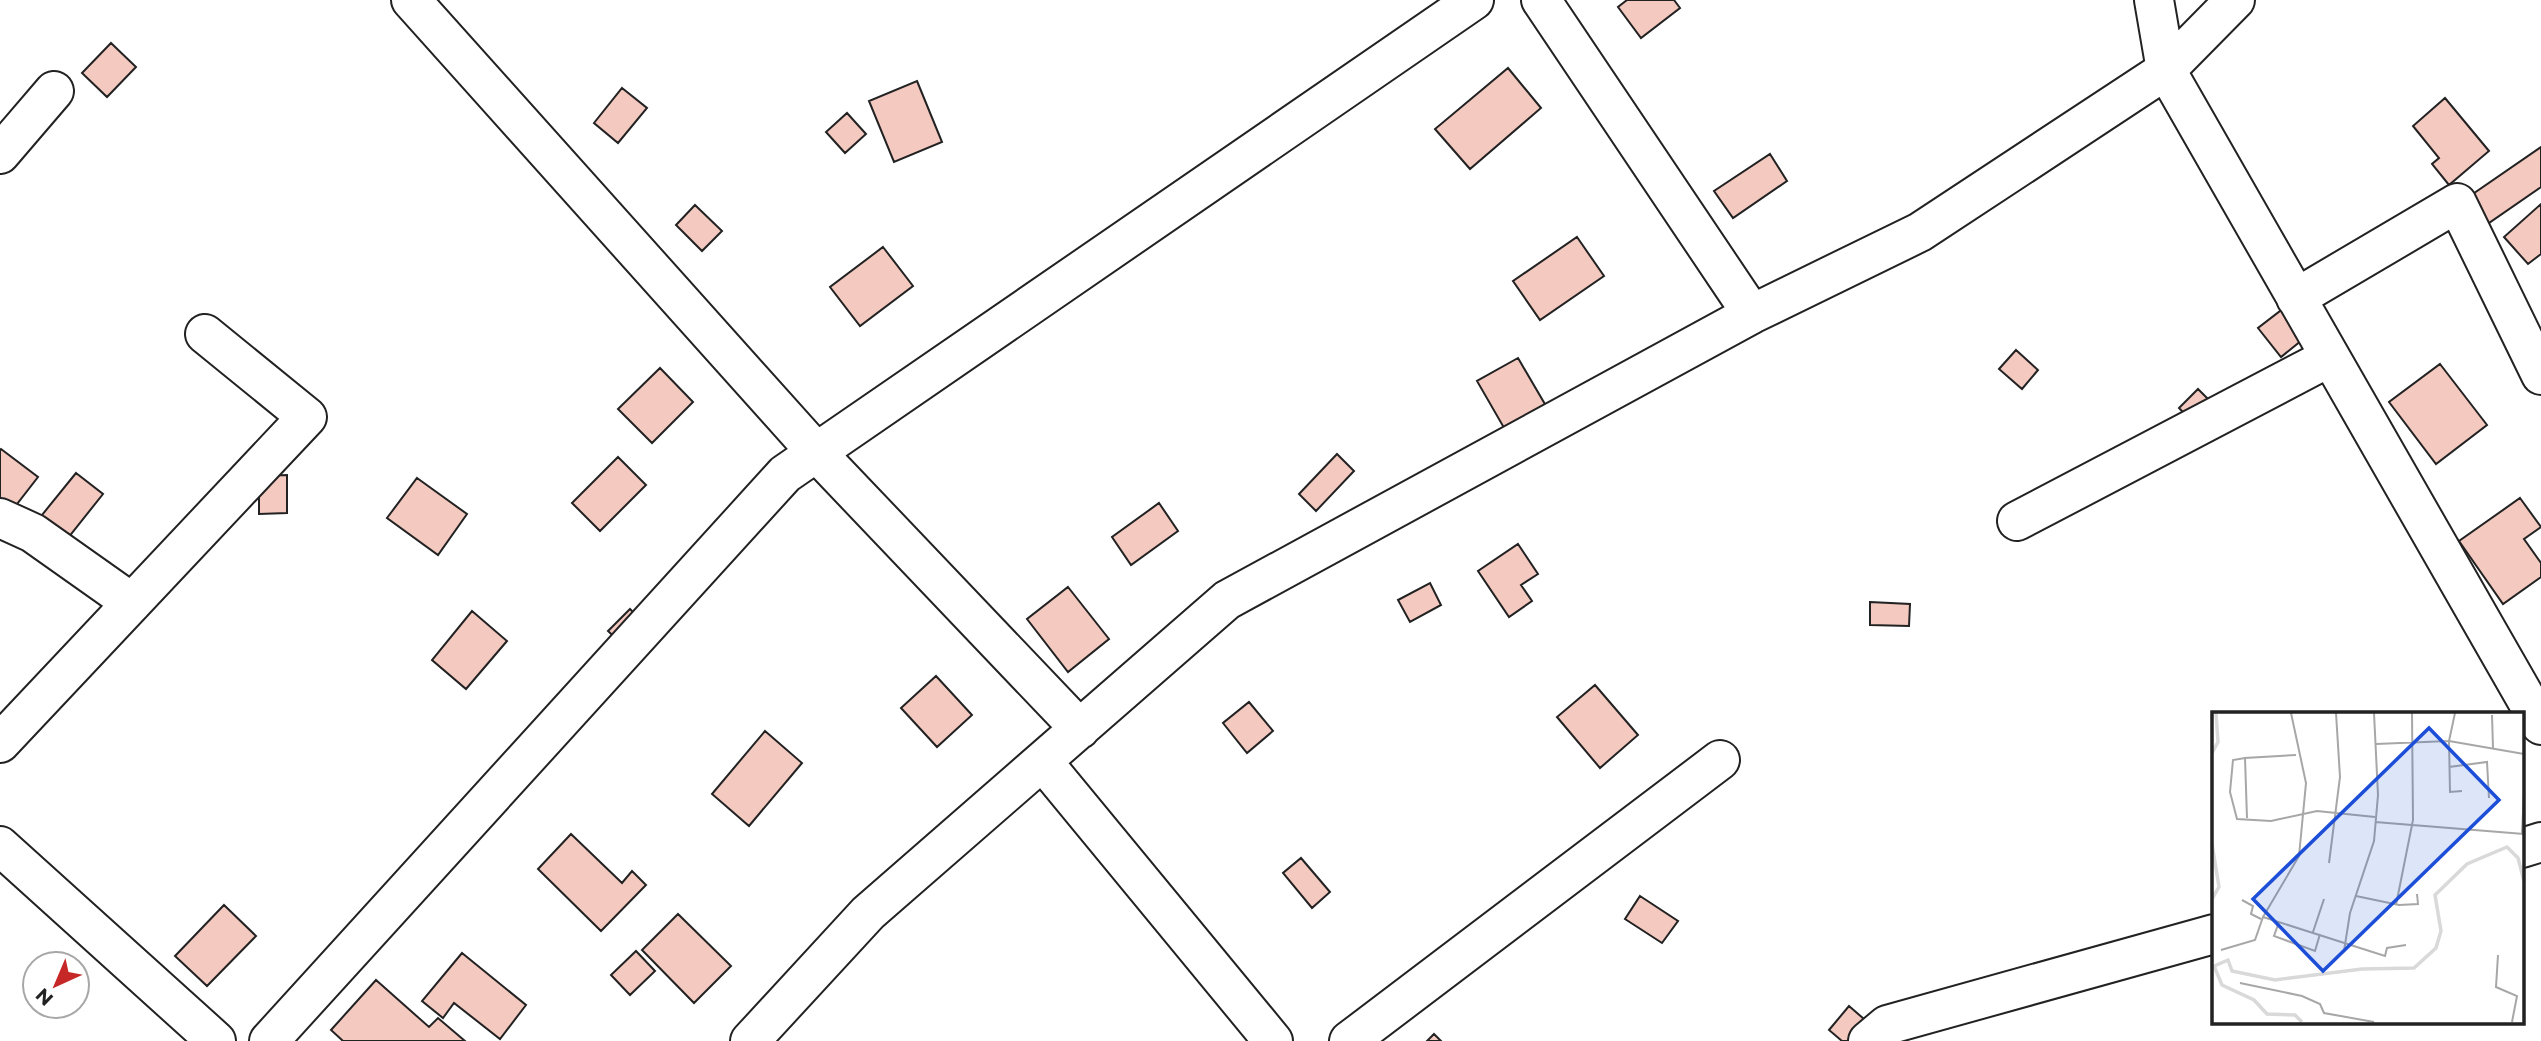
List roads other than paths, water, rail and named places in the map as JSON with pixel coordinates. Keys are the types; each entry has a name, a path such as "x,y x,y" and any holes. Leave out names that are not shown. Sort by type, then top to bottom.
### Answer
{"street":[{"path":"411,0 817,453 1080,729"},
{"path":"269,1041 785,474 1474,0"},
{"path":"1541,0 1752,314"},
{"path":"2154,0 2166,70 2330,357 2528,675 2541,725"},
{"path":"750,1041 868,913 1227,600 1752,314 1920,232 2166,70 2235,0"},
{"path":"0,154 54,91"},
{"path":"2296,298 2457,203 2541,375"},
{"path":"0,743 307,417 205,334"},
{"path":"2017,521 2330,357"},
{"path":"0,518 33,533 132,603"},
{"path":"1349,1041 1720,760"},
{"path":"1043,762 1273,1041"},
{"path":"2524,847 2541,842"},
{"path":"0,846 216,1041"},
{"path":"1868,1041 1887,1025 2212,935"}]}
